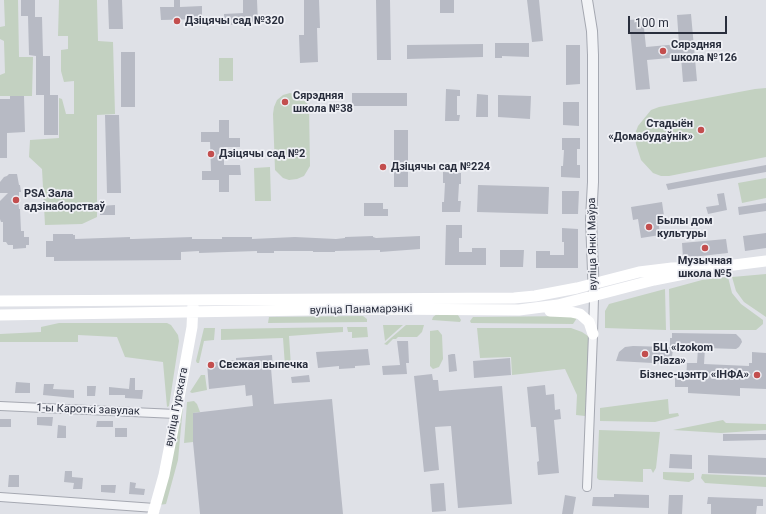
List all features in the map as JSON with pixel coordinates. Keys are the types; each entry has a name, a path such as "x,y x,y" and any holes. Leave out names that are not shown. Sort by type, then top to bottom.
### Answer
{"main road":[{"name":"вуліца Панамарэнкі","path":"0,315 370,309 519,310 558,305 594,297 654,280 718,267 766,261"},
{"name":"вуліца Панамарэнкі","path":"0,301 514,298 535,296 593,284 639,272 672,268 718,267"},
{"name":"вуліца Гурскага","path":"154,511 164,475 176,414 194,312 193,300"},
{"path":"519,310 571,312 580,314 589,322 593,334"}],"street":[{"name":"вуліца Янкі Маўра","path":"587,0 592,31 593,55 593,175 591,219 594,297 587,487"},
{"name":"1-ы Кароткі завулак","path":"0,406 176,414"},
{"path":"0,498 154,511"}],"green space":[{"path":"4,0 18,0 19,57 33,57 32,96 0,96 0,75 5,73 4,41 0,39 0,27 5,26"},
{"path":"59,0 97,0 98,41 113,42 115,114 97,115 97,217 82,224 45,225 42,169 29,157 30,140 59,138 59,98 62,99 66,114 74,114 74,81 64,82 61,71 61,50 68,49 68,36 58,36"},
{"path":"219,58 233,58 233,81 219,81"},
{"name":"Стадыён «Домабудаўнік»","path":"766,88 766,157 669,176 661,176 653,173 641,160 636,144 635,134 638,126 651,110 659,107"},
{"path":"290,93 302,97 309,106 310,166 304,176 289,180 283,178 275,170 273,114 277,100 283,95"},
{"path":"270,167 271,201 255,201 254,168"},
{"path":"766,178 766,198 742,203 738,183"},
{"path":"766,274 766,317 744,302 736,291 732,277"},
{"path":"728,277 732,293 741,304 763,320 763,324 756,330 670,330 669,289 702,280"},
{"path":"665,289 666,330 605,328 605,311 609,304"},
{"path":"437,314 458,315 461,320 460,322 432,320"},
{"path":"363,316 367,319 367,322 268,323 269,317"},
{"path":"574,316 577,318 573,324 471,323 470,321 473,317"},
{"path":"59,323 167,323 171,325 178,335 179,341 169,406 167,407 163,362 125,357 117,337 78,335 78,342 0,342 0,334 41,332 41,327"},
{"path":"383,325 403,325 385,341"},
{"path":"406,325 424,325 422,332 417,337 398,337 393,339 387,345 384,344"},
{"path":"343,327 343,332 289,336 291,366 285,366 283,338 221,340 221,329"},
{"path":"347,327 367,327 368,337 352,338 352,332 348,332"},
{"path":"204,328 215,328 214,340 204,341 199,363 197,363 196,361"},
{"path":"477,328 571,328 588,336 590,342 585,416 576,415 577,395 565,369 512,375 511,357 480,358"},
{"path":"438,330 442,335 443,359 439,367 433,369 430,366 430,331"},
{"path":"201,375 205,375 207,390 192,393 190,392"},
{"path":"668,399 669,414 678,413 679,416 655,422 600,421 600,408"},
{"path":"194,401 200,412 193,413 193,442 184,443 187,402"},
{"path":"182,406 178,460 166,504 159,505"},
{"path":"723,420 726,423 766,424 766,430 721,433 673,430"},
{"path":"599,430 660,432 656,468 653,473 651,469 643,469 643,482 599,480 597,478"},
{"path":"663,472 694,473 694,479 689,482 666,480 663,479"},
{"path":"702,474 766,477 766,487 705,483 701,478"}],"building":[{"path":"21,0 35,0 35,17 42,17 43,56 50,56 50,95 58,95 58,135 44,135 44,95 36,95 36,56 29,55 28,16 21,16"},
{"path":"108,0 122,0 123,29 109,29"},
{"path":"174,0 180,0 180,7 202,6 202,19 161,20 160,7 174,7"},
{"path":"243,0 257,0 258,24 224,25 224,14 243,13"},
{"path":"304,0 319,0 320,28 317,28 318,62 300,63 299,35 304,35"},
{"path":"376,0 390,0 391,60 377,60"},
{"path":"440,0 454,0 454,13 440,13"},
{"path":"527,0 539,0 543,41 532,42"},
{"name":"Сярэдняя школа №126","path":"691,14 697,81 683,82 681,57 647,60 650,89 636,90 629,20 643,19 646,47 679,44 677,15"},
{"path":"495,43 529,43 529,57 502,56 502,58 495,58"},
{"path":"483,44 483,57 407,59 407,45"},
{"path":"566,45 580,45 580,84 566,85"},
{"path":"121,52 135,52 135,107 121,107"},
{"path":"446,89 460,90 460,96 457,96 457,115 460,115 459,121 445,121"},
{"path":"352,93 407,93 407,106 352,106"},
{"path":"477,94 488,95 488,117 476,117"},
{"path":"498,95 531,96 530,119 498,117"},
{"path":"10,96 24,96 25,132 7,133 7,158 0,158 0,99 10,99"},
{"path":"563,102 579,102 579,126 563,125"},
{"path":"105,115 119,115 121,193 107,193"},
{"path":"219,120 229,120 229,138 240,138 240,147 224,147 224,165 240,165 241,175 229,175 229,192 219,192 219,180 202,180 202,171 211,171 210,142 201,142 201,132 219,132"},
{"path":"394,130 408,130 408,187 394,187"},
{"path":"562,138 580,138 580,149 577,149 577,165 580,165 580,178 561,177 561,166 563,166 564,150 562,150"},
{"path":"766,165 766,172 668,190 666,184"},
{"path":"443,172 461,173 458,201 461,201 460,212 442,212 445,183 443,183"},
{"path":"9,174 17,174 20,185 21,192 19,192 18,197 21,231 24,231 24,237 29,237 29,245 26,245 26,248 13,249 13,245 8,245 6,242 3,242 3,222 1,222 0,219 0,201 8,193 0,193 0,182"},
{"path":"478,185 549,187 548,214 477,212"},
{"path":"562,191 579,191 578,214 562,214"},
{"path":"724,193 727,210 708,214 706,207 719,205 717,194"},
{"name":"Былы дом культуры","path":"662,202 664,216 658,217 660,235 641,238 638,219 633,220 631,207"},
{"path":"364,203 383,203 383,209 388,209 388,216 364,216"},
{"path":"766,203 766,211 739,215 738,207"},
{"path":"115,205 115,215 100,215 100,206"},
{"path":"446,225 462,225 462,238 459,238 459,252 472,252 472,248 486,248 486,265 445,265"},
{"path":"562,228 578,229 578,268 536,268 536,251 550,251 550,255 564,255"},
{"path":"766,233 766,248 745,251 743,236"},
{"path":"53,234 73,234 75,235 75,239 192,237 192,239 222,239 222,237 252,237 252,239 295,237 336,239 345,237 373,236 376,238 420,236 420,249 380,252 380,250 335,252 274,251 274,253 257,253 257,251 199,253 199,251 181,252 181,260 54,261 54,257 46,257 46,241 53,241"},
{"name":"Музычная школа №5","path":"726,239 728,253 683,258 682,243"},
{"path":"500,250 524,250 523,267 500,267"},
{"path":"672,333 736,334 742,342 739,347 736,349 705,348 704,364 749,366 749,363 752,363 752,352 766,353 766,389 740,388 740,396 688,393 688,387 675,387 675,378 686,379 687,363 697,363 698,348 680,347 680,349 673,349 671,364 616,361 619,352 625,347 670,347 670,338 672,338"},
{"path":"397,341 408,341 409,363 406,363 407,374 383,375 382,366 400,365"},
{"path":"368,349 370,365 339,369 339,366 318,368 316,352"},
{"path":"455,354 457,371 449,372 448,355"},
{"path":"272,355 273,368 271,368 274,404 332,399 343,514 200,514 193,442 193,413 253,406 252,395 246,396 245,385 209,389 207,363 236,360 236,358"},
{"path":"510,358 511,375 474,378 473,361"},
{"path":"432,374 433,380 438,380 439,391 502,386 512,504 458,508 451,426 435,427 439,470 424,472 414,376"},
{"path":"309,375 310,382 292,383 291,377"},
{"path":"130,378 135,378 135,390 143,390 142,399 125,398 125,395 109,395 109,387 129,389"},
{"path":"16,382 30,383 30,393 15,393"},
{"path":"44,384 54,384 53,389 74,390 74,398 43,395"},
{"path":"545,385 546,395 554,394 555,410 560,409 561,419 554,420 559,473 538,475 537,462 539,461 536,427 531,427 527,387"},
{"path":"87,386 96,386 95,396 87,396"},
{"path":"37,417 53,417 52,426 37,425"},
{"path":"0,419 11,419 11,427 0,427"},
{"path":"97,421 113,421 113,427 96,427"},
{"path":"58,425 66,426 66,438 57,438"},
{"path":"115,428 127,428 127,437 115,437"},
{"path":"723,434 766,434 766,440 723,441"},
{"path":"670,454 692,455 692,469 669,468"},
{"path":"708,455 766,458 766,475 708,473"},
{"path":"65,471 72,471 72,477 83,478 82,489 73,489 74,483 64,482"},
{"path":"9,475 19,475 19,487 8,487"},
{"path":"130,482 136,483 135,488 145,489 144,495 129,494"},
{"path":"444,483 446,511 432,512 430,484"},
{"path":"101,485 116,485 115,493 101,492"},
{"path":"614,494 649,495 649,508 592,506 593,497 614,497"},
{"path":"565,495 576,497 573,514 562,514"},
{"path":"669,495 683,495 682,514 668,514"},
{"path":"708,497 763,499 763,506 757,506 756,514 711,514 711,504 707,504"}],"place":[{"name":"Дзіцячы сад №320","path":"177,21"},
{"name":"Сярэдняя школа №126","path":"663,51"},
{"name":"Сярэдняя школа №38","path":"285,102"},
{"name":"Стадыён «Домабудаўнік»","path":"701,130"},
{"name":"Дзіцячы сад №2","path":"211,154"},
{"name":"Дзіцячы сад №224","path":"383,167"},
{"name":"PSA Зала адзінаборстваў","path":"16,200"},
{"name":"Былы дом культуры","path":"649,227"},
{"name":"Музычная школа №5","path":"705,248"},
{"name":"БЦ «Izokom Plaza»","path":"645,354"},
{"name":"Свежая выпечка","path":"211,365"},
{"name":"Бізнес-цэнтр «ІНФА»","path":"757,375"}]}
